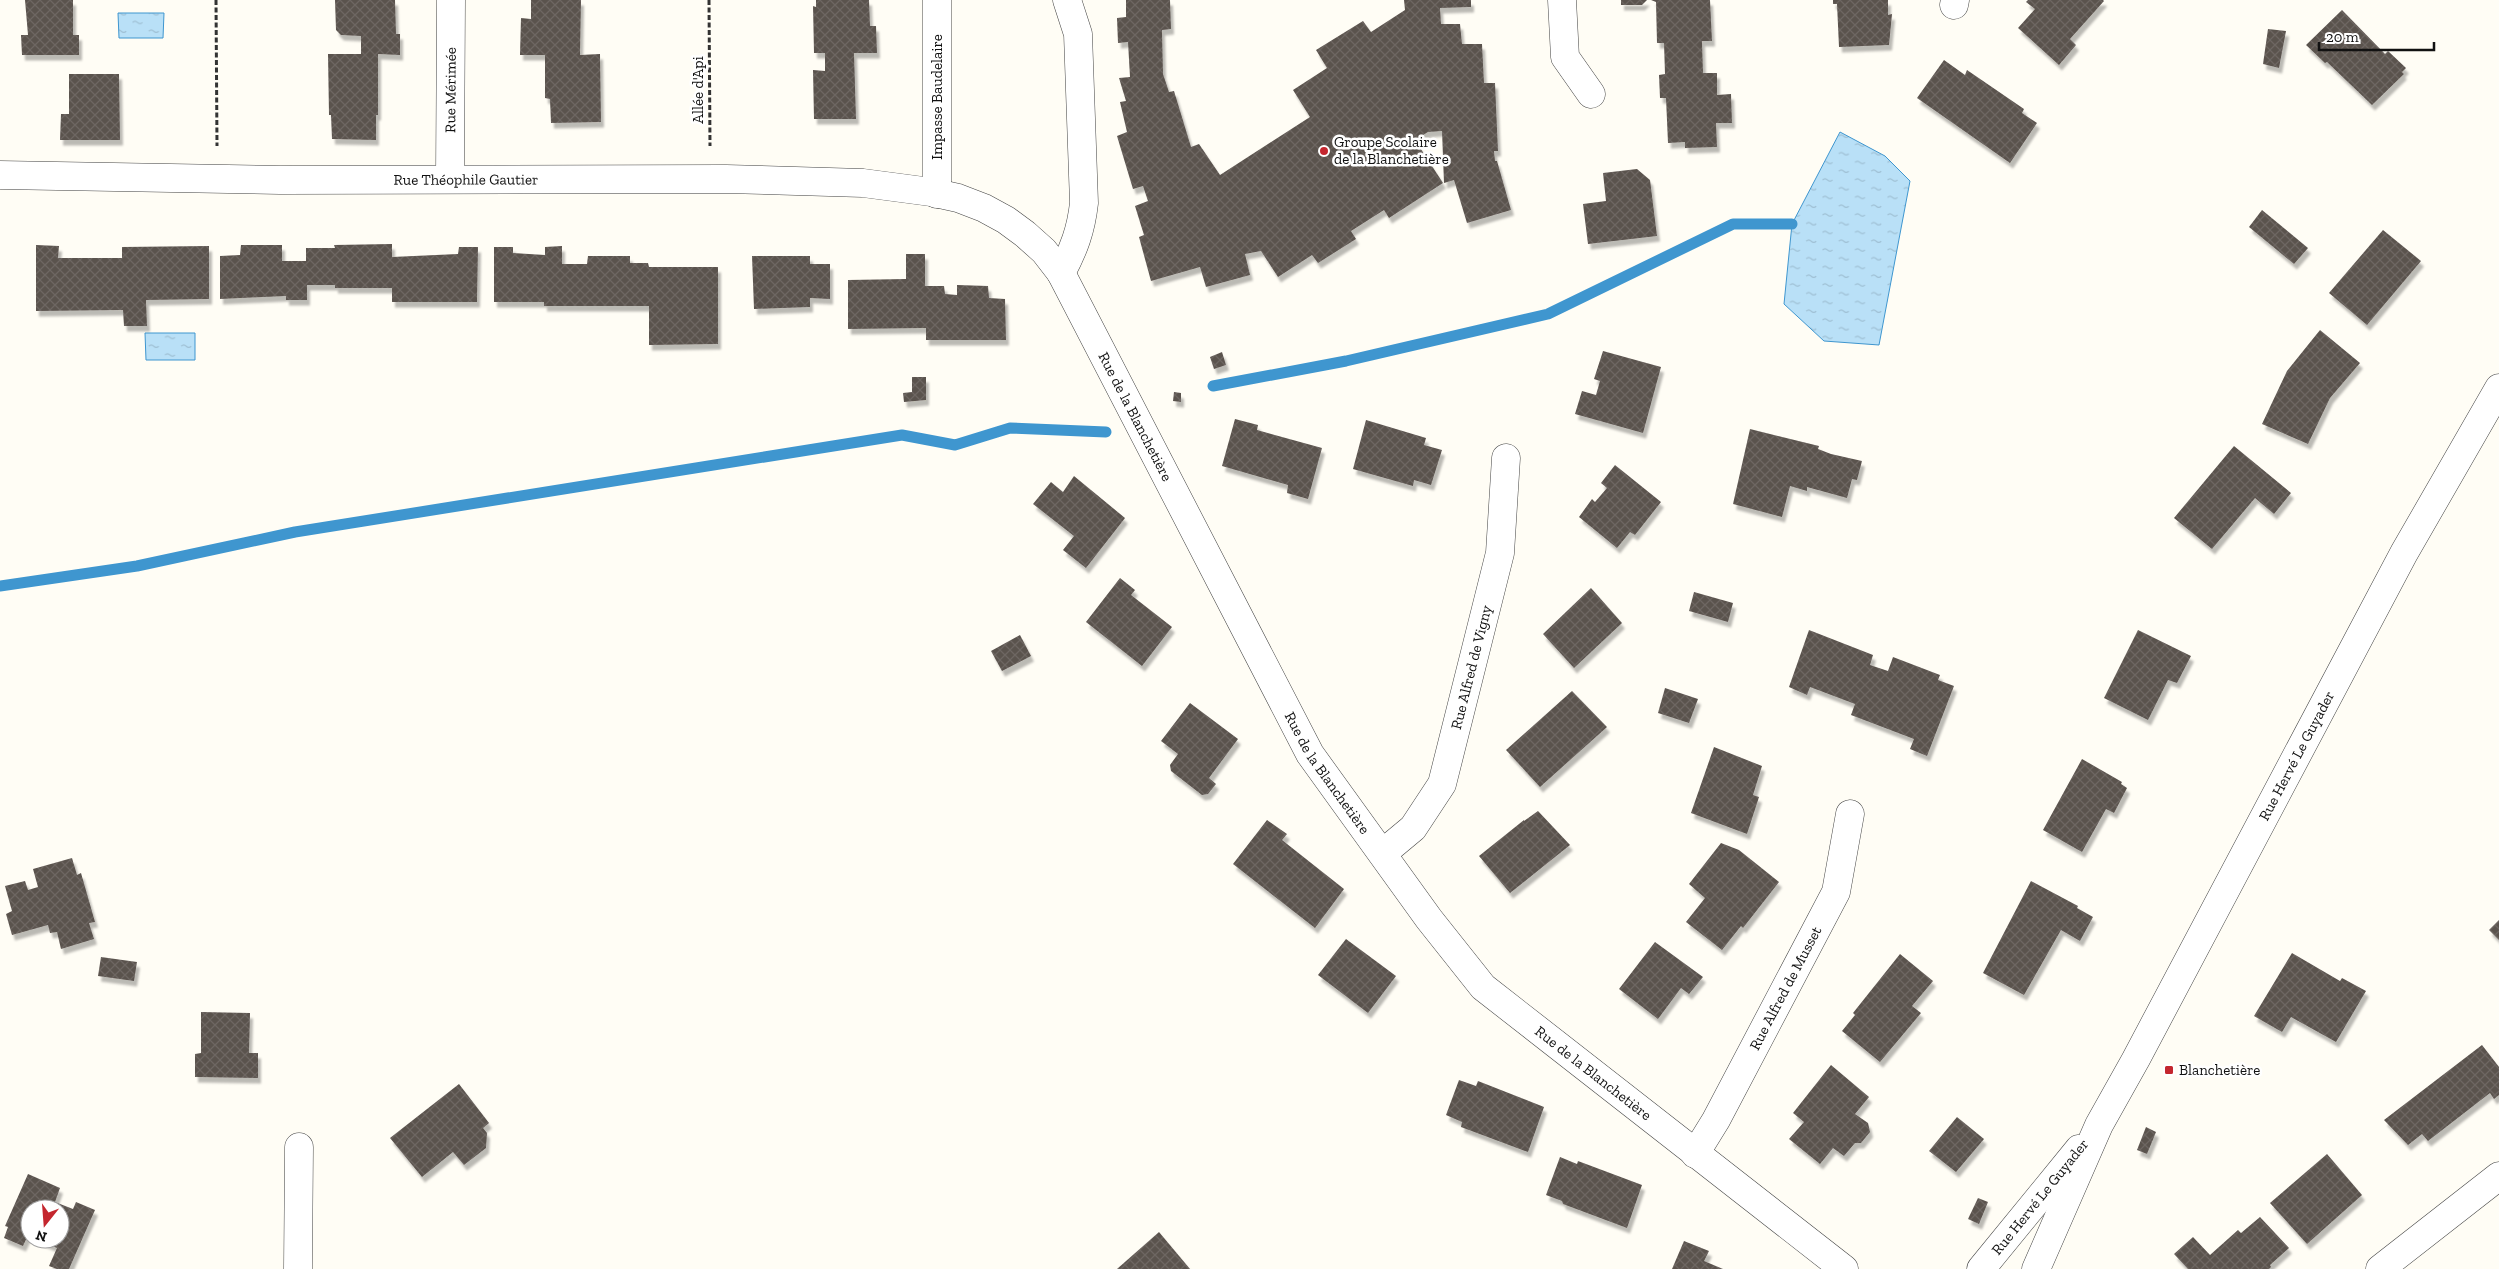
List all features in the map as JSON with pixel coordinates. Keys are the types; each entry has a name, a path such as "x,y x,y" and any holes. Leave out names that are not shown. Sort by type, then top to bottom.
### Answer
{"street":[{"name":"Rue Mérimée","path":"450,180 451,0"},
{"name":"Impasse Baudelaire","path":"934,193 937,0"},
{"path":"1061,272 1073,251 1081,228 1084,203 1078,34 1067,0"},
{"path":"1562,0 1565,57 1591,94"},
{"name":"Rue Théophile Gautier","path":"0,175 217,179 710,179 863,183 934,193"},
{"name":"Rue de la Blanchetière","path":"934,193 958,198 1006,220 1044,251 1061,272 1310,754 1429,919 1483,988 1694,1154 1839,1264 1862,1269"},
{"name":"Rue Hervé Le Guyader","path":"2036,1269 2099,1125 2136,1060 2404,553 2499,388"},
{"name":"Rue Alfred de Vigny","path":"1383,853 1414,828 1442,784 1500,553 1506,458"},
{"name":"Rue Alfred de Musset","path":"1694,1154 1716,1120 1836,892 1850,814"},
{"name":"Rue Hervé Le Guyader","path":"1981,1269 2099,1125"},
{"path":"298,1269 299,1146"},
{"path":"2380,1269 2499,1176"}],"path":[{"path":"216,0 217,179"},
{"name":"Allée d'Api","path":"709,0 710,179"}],"water":[{"path":"118,13 164,13 163,38 119,38"},
{"path":"1840,132 1885,156 1910,181 1879,345 1824,341 1784,304 1792,224"},
{"path":"145,333 195,333 195,360 146,360"}],"building":[{"path":"25,0 73,0 73,35 79,35 79,55 22,55 21,35 28,35"},
{"path":"335,0 395,0 396,34 400,34 400,55 378,54 376,140 332,139 331,115 329,115 328,54 361,54 361,36 341,35 336,30"},
{"path":"531,0 581,0 580,55 600,54 601,122 551,123 550,99 545,98 545,55 520,55 521,18 531,19"},
{"path":"816,0 869,0 870,26 876,26 877,53 854,53 856,119 814,119 813,70 825,71 825,53 814,53 813,6 816,7"},
{"path":"1126,0 1170,0 1171,29 1162,30 1163,74 1169,92 1174,91 1191,147 1199,144 1220,175 1310,117 1293,90 1327,68 1316,50 1363,21 1371,32 1405,10 1404,0 1471,0 1471,7 1440,8 1441,24 1460,24 1462,44 1482,44 1484,83 1495,83 1498,151 1494,151 1495,161 1497,161 1511,210 1467,223 1454,180 1444,183 1442,131 1428,132 1415,140 1443,183 1389,218 1384,210 1351,231 1356,239 1318,263 1312,255 1278,277 1261,251 1245,254 1250,275 1206,287 1200,267 1151,281 1139,237 1144,235 1135,206 1148,201 1143,186 1133,189 1117,136 1127,132 1120,102 1126,101 1119,78 1130,77 1128,42 1118,43 1117,18 1126,17"},
{"path":"1621,0 1647,0 1642,5 1621,5"},
{"path":"1651,0 1710,0 1712,41 1702,41 1703,73 1717,73 1717,95 1731,94 1732,123 1716,123 1717,147 1685,148 1685,142 1668,143 1666,98 1660,98 1659,75 1665,74 1664,43 1657,43 1656,2"},
{"path":"1833,0 1888,0 1888,15 1892,14 1889,45 1839,47 1837,4 1833,4"},
{"path":"2028,0 2104,1 2070,39 2076,45 2059,65 2018,28 2035,9 2026,2"},
{"path":"2342,10 2385,54 2388,51 2406,68 2402,72 2404,74 2372,105 2327,62 2325,63 2306,45"},
{"path":"2268,29 2286,31 2279,68 2263,64"},
{"path":"1944,60 1965,75 1967,70 2024,109 2022,113 2037,123 2010,163 1917,98"},
{"path":"69,74 119,74 120,140 60,140 61,114 69,114"},
{"path":"1637,169 1650,180 1657,236 1588,244 1583,204 1606,201 1603,173"},
{"path":"2262,210 2308,248 2294,264 2249,227"},
{"path":"2383,230 2421,261 2367,325 2329,293"},
{"path":"392,244 392,257 458,254 459,247 478,247 477,302 392,302 392,288 335,288 335,285 307,285 307,300 286,300 286,296 220,299 220,256 240,255 241,245 282,245 282,261 306,261 306,248 335,248 334,245"},
{"path":"36,245 59,246 58,258 122,258 122,247 209,246 209,299 146,300 147,326 124,326 123,310 36,311"},
{"path":"562,246 562,264 587,264 588,256 630,256 630,263 648,263 649,267 718,267 718,344 649,345 649,306 544,306 544,302 494,302 494,247 513,247 513,253 545,255 545,247"},
{"path":"906,254 925,254 925,286 944,286 945,294 957,295 957,285 988,286 989,298 1005,299 1006,340 926,340 926,328 848,329 848,280 906,279"},
{"path":"752,256 810,256 810,264 830,264 830,299 810,298 810,307 754,309"},
{"path":"2320,330 2360,363 2330,398 2308,444 2262,424 2287,371"},
{"path":"1603,351 1661,367 1643,433 1575,414 1582,391 1596,395 1600,381 1594,379"},
{"path":"1222,352 1226,365 1214,369 1210,357"},
{"path":"912,377 926,377 926,400 904,402 903,393 912,392"},
{"path":"1174,392 1181,393 1181,402 1173,401"},
{"path":"1235,419 1258,425 1257,430 1322,448 1308,499 1287,493 1288,485 1222,466"},
{"path":"1366,420 1426,438 1424,445 1442,450 1431,485 1414,480 1413,486 1353,469"},
{"path":"1750,429 1819,446 1818,449 1831,454 1862,461 1857,480 1852,479 1847,498 1807,487 1807,491 1790,486 1782,517 1733,504"},
{"path":"2234,446 2291,493 2274,514 2255,498 2212,549 2174,518"},
{"path":"1615,465 1661,502 1635,535 1630,532 1617,548 1579,517 1592,499 1595,502 1607,488 1601,483"},
{"path":"1074,476 1125,518 1086,568 1063,550 1074,536 1033,504 1051,482 1063,492"},
{"path":"1120,578 1135,590 1131,595 1172,627 1142,666 1086,622"},
{"path":"1591,588 1622,623 1574,668 1543,634"},
{"path":"1694,592 1733,603 1728,622 1689,611"},
{"path":"1809,630 1873,655 1870,665 1888,671 1893,657 1940,675 1938,680 1954,686 1927,756 1910,749 1914,739 1851,715 1855,704 1810,687 1807,695 1789,687"},
{"path":"2138,630 2191,656 2177,683 2168,680 2148,720 2104,698"},
{"path":"1020,635 1031,656 1002,671 991,651"},
{"path":"1665,688 1698,699 1689,723 1658,713"},
{"path":"1572,691 1607,727 1540,787 1506,750"},
{"path":"1190,703 1238,739 1209,778 1216,784 1208,794 1202,795 1171,771 1170,765 1178,754 1161,741"},
{"path":"1714,747 1762,766 1753,795 1759,797 1747,834 1691,813"},
{"path":"2082,759 2122,782 2121,784 2127,788 2114,813 2106,809 2082,852 2043,830"},
{"path":"1538,811 1570,845 1510,893 1479,856"},
{"path":"1267,820 1287,834 1282,840 1344,889 1315,928 1233,864"},
{"path":"1721,843 1739,850 1779,882 1743,928 1741,926 1722,950 1686,922 1705,898 1689,884"},
{"path":"72,858 77,875 81,873 95,922 89,923 94,939 61,949 57,932 50,933 48,925 12,935 6,914 12,911 5,886 25,881 28,890 38,887 33,869"},
{"path":"2031,881 2078,906 2077,908 2093,917 2080,941 2061,930 2024,995 1983,973"},
{"path":"2499,920 2499,940 2489,930"},
{"path":"1346,939 1396,976 1368,1013 1318,975"},
{"path":"1655,942 1703,977 1689,994 1681,988 1658,1019 1619,989"},
{"path":"2292,953 2340,981 2342,978 2366,991 2336,1042 2291,1017 2282,1032 2254,1016"},
{"path":"1900,954 1933,981 1912,1006 1921,1013 1880,1062 1842,1031 1855,1015 1853,1013"},
{"path":"101,957 137,962 134,981 98,976"},
{"path":"201,1012 250,1013 249,1053 258,1053 258,1078 195,1077 195,1054 201,1053"},
{"path":"2482,1045 2499,1067 2499,1095 2494,1099 2490,1093 2428,1141 2422,1134 2408,1145 2384,1120"},
{"path":"1831,1065 1869,1097 1855,1114 1868,1123 1870,1132 1861,1143 1855,1143 1844,1156 1833,1148 1820,1164 1789,1139 1804,1122 1793,1113"},
{"path":"1459,1080 1476,1086 1478,1081 1544,1107 1528,1152 1461,1127 1462,1122 1446,1115"},
{"path":"459,1084 489,1123 483,1128 487,1133 486,1148 464,1165 453,1152 422,1177 390,1138"},
{"path":"1957,1117 1984,1139 1956,1172 1929,1151"},
{"path":"2146,1127 2156,1132 2147,1154 2137,1150"},
{"path":"2327,1154 2362,1195 2307,1244 2270,1203"},
{"path":"1560,1157 1577,1164 1578,1161 1642,1185 1627,1228 1563,1204 1562,1201 1546,1195"},
{"path":"28,1174 60,1188 56,1199 20,1199 20,1245 4,1238 8,1227 5,1226"},
{"path":"1978,1198 1988,1202 1979,1224 1968,1219"},
{"path":"76,1202 95,1210 69,1269 57,1269 49,1266 57,1249 70,1249 70,1208 73,1209"},
{"path":"2260,1217 2289,1248 2270,1265 2269,1269 2188,1269 2174,1254 2193,1237 2210,1255 2238,1230 2241,1233"},
{"path":"1159,1232 1190,1269 1117,1269"},
{"path":"1684,1241 1709,1251 1704,1261 1723,1269 1672,1269"}],"waterway":[{"path":"1213,386 1346,361 1548,314 1733,224 1792,224"},
{"path":"0,586 137,566 295,532 902,435 955,445 1010,428 1106,432"}],"place":[{"name":"Groupe Scolaire de la Blanchetière","path":"1324,151"},
{"name":"Blanchetière","path":"2169,1070"}]}
